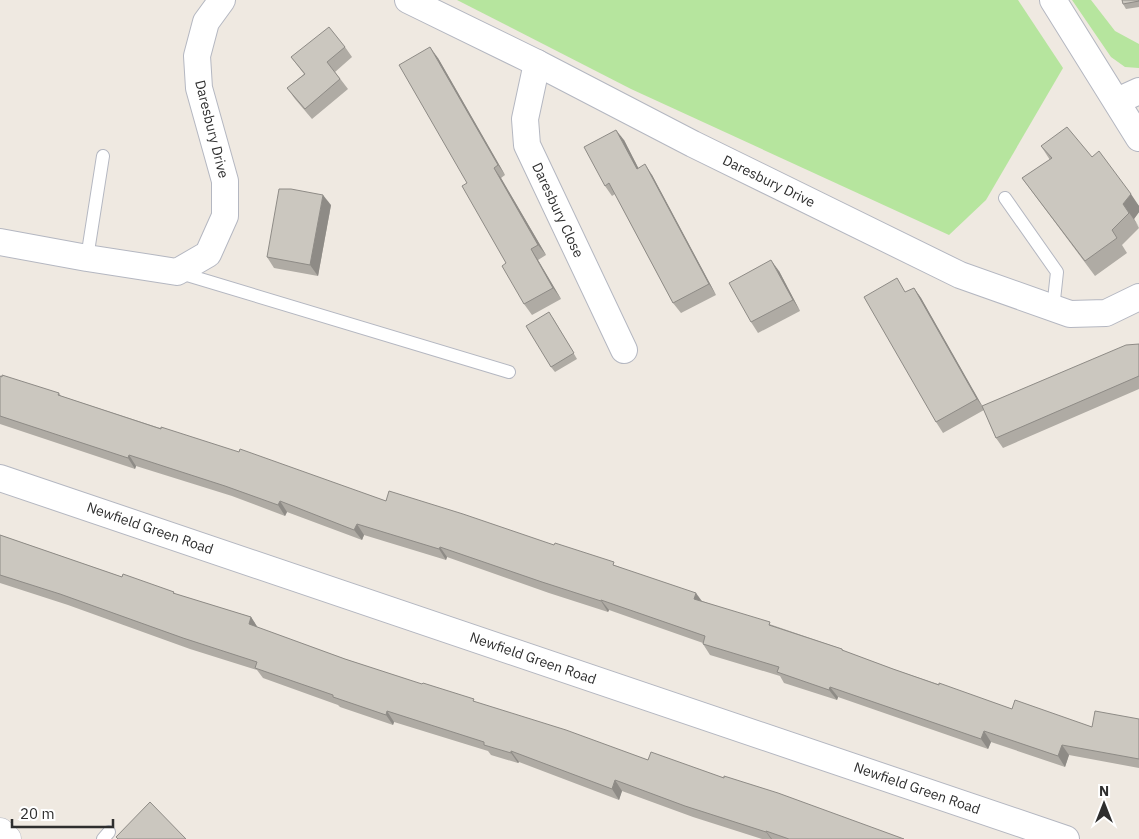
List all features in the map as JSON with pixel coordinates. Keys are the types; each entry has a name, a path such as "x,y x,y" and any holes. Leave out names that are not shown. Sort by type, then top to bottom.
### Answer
{"main road":[{"path":"0,832 7,839"}],"street":[{"name":"Daresbury Drive","path":"177,272 208,254 225,216 225,180 199,88 196,56 206,22 222,0"},
{"name":"Daresbury Drive","path":"408,0 537,63 693,144 960,275 1070,314 1106,313 1139,297"},
{"path":"1053,0 1128,96 1139,138"},
{"name":"Daresbury Close","path":"537,63 524,119 527,145 624,350"},
{"path":"0,242 177,272"},
{"name":"Newfield Green Road","path":"0,478 1066,839"}],"lane":[{"path":"86,258 103,156"},
{"path":"1005,198 1057,272 1053,309"},
{"path":"177,272 509,372"}],"green space":[{"path":"457,0 1018,0 1063,68 986,200 949,235 631,89"},
{"path":"1072,0 1091,0 1115,31 1139,44 1139,68 1125,67 1111,57"}],"building":[{"path":"1122,0 1139,0 1139,1 1123,4"},
{"path":"329,27 345,47 327,62 340,79 305,109 287,88 305,74 291,57"},
{"path":"430,47 498,165 494,168 538,245 531,249 553,288 524,304 502,266 506,263 462,186 467,183 399,65"},
{"path":"1067,127 1092,157 1099,151 1131,194 1123,204 1129,213 1112,230 1117,238 1085,261 1022,178 1052,158 1041,146"},
{"path":"616,130 637,169 645,164 709,284 673,303 609,183 605,186 584,147"},
{"path":"279,189 291,189 323,195 310,265 267,257"},
{"path":"771,260 793,300 751,322 729,283"},
{"path":"897,278 905,292 914,288 977,399 936,422 864,297"},
{"path":"549,312 574,353 551,367 526,326"},
{"path":"1139,344 1139,376 996,438 982,406 1126,345"},
{"path":"2,375 161,429 161,427 239,452 240,449 386,501 389,491 554,545 555,543 614,562 613,565 696,593 694,599 770,622 769,625 1012,709 1015,700 1092,727 1095,711 1139,719 1139,759 1062,745 1058,756 984,731 981,739 830,687 829,690 777,672 779,667 703,644 705,636 601,600 440,547 439,549 357,524 354,530 280,501 278,505 129,455 128,458 0,416 0,376 2,377"},
{"path":"0,535 122,577 123,574 173,593 251,617 249,624 345,659 474,699 473,701 566,730 648,760 651,752 724,778 724,776 778,793 904,839 789,839 685,806 615,780 612,789 511,751 511,753 484,745 484,742 387,711 386,715 255,668 257,662 0,575"},
{"path":"150,802 186,839 118,839 116,837"}]}
